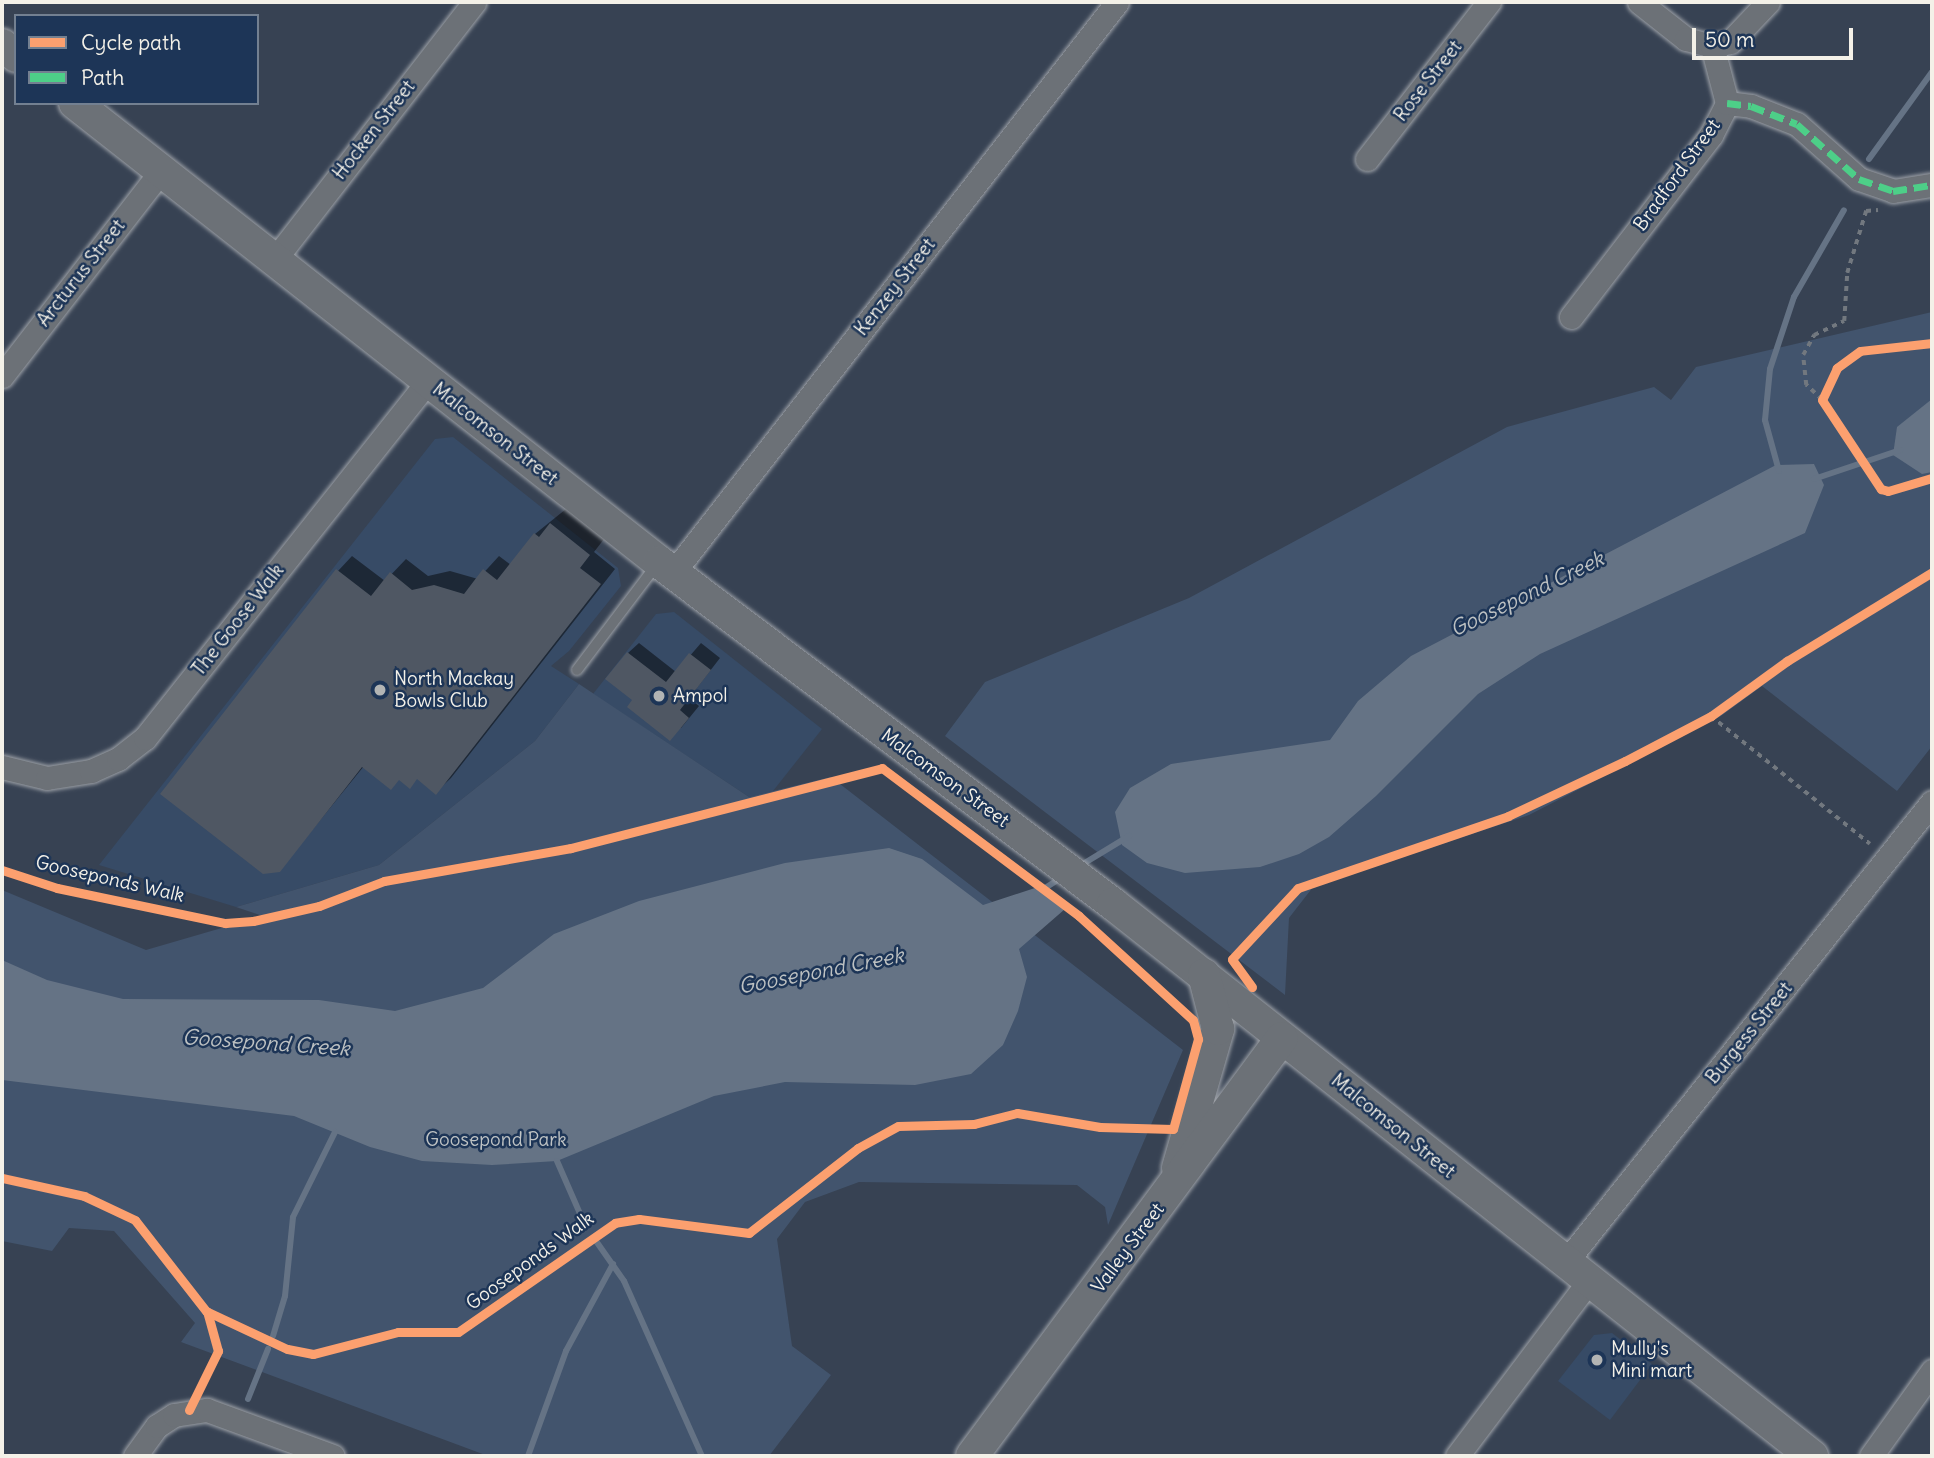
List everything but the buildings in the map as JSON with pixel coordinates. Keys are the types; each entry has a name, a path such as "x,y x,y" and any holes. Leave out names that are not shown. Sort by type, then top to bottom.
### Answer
{"main road":[{"name":"Malcomson Street","path":"78,105 666,568 1113,904 1576,1273 1812,1456"},
{"path":"1172,1190 1218,1029 1204,975"},
{"name":"Valley Street","path":"972,1456 1172,1190 1282,1038"}],"street":[{"name":"Hocken Street","path":"275,258 474,2"},
{"name":"Kenzey Street","path":"666,568 1117,2"},
{"name":"Rose Street","path":"1367,159 1489,2"},
{"path":"1639,2 1686,39 1712,46 1730,42 1746,29 1768,2"},
{"name":"Bradford Street","path":"1571,317 1692,161 1727,103 1712,46"},
{"path":"1727,103 1751,106 1797,124 1859,178 1893,191 1932,185"},
{"name":"Arcturus Street","path":"2,376 160,171"},
{"name":"The Goose Walk","path":"2,767 47,778 91,771 118,760 145,738 428,381"},
{"name":"Burgess Street","path":"1457,1456 1576,1273 1932,802"},
{"path":"1871,1456 1932,1371"},
{"path":"135,1456 157,1426 189,1410 207,1410 333,1456"}],"lane":[{"path":"577,670 666,568"}],"path":[{"path":"1826,410 1822,400 1806,385 1803,355 1814,335 1844,321 1847,273 1866,211 1884,210"},
{"path":"1822,400 1826,389"},
{"path":"1699,723 1722,708"},
{"path":"1711,716 1888,858"}],"shaded area":[{"path":"453,437 618,568 621,586 569,651 551,666 579,684 535,741 379,865 236,907 99,865 435,439"},
{"path":"674,612 822,729 773,791 749,797 593,694 656,614"},
{"path":"1612,1333 1652,1364 1610,1420 1558,1381 1594,1335"}],"green space":[{"path":"1932,312 1932,746 1897,791 1762,686 1721,716 1529,815 1313,887 1289,918 1285,995 945,736 985,682 1189,598 1507,427 1654,387 1671,400 1696,367"},
{"name":"Goosepond Park","path":"579,684 749,797 831,777 1183,1050 1108,1225 1105,1207 1077,1185 859,1182 805,1202 777,1239 792,1346 831,1375 769,1456 488,1456 181,1342 195,1323 114,1231 69,1228 52,1251 2,1241 2,890 146,950 263,916 236,907 379,865 535,741"}],"water":[{"path":"1932,399 1932,472 1922,474 1893,455 1897,427"},
{"path":"1814,464 1824,485 1805,533 1540,654 1478,694 1376,796 1329,837 1299,854 1260,867 1185,873 1147,863 1122,845 1115,812 1130,788 1171,764 1330,740 1358,701 1411,656 1776,465"},
{"path":"889,848 922,859 983,905 1041,886 1065,909 1019,949 1027,977 1018,1011 1003,1045 971,1074 915,1085 785,1082 714,1096 557,1161 492,1165 422,1161 370,1147 294,1116 2,1080 2,960 47,980 123,999 319,1000 395,1011 483,988 554,934 639,901 785,863"}],"waterway":[{"path":"1869,159 1932,72"},
{"path":"1779,471 1765,420 1770,369 1794,297 1844,210"},
{"name":"Goosepond Creek","path":"1814,479 1900,450"},
{"name":"Goosepond Creek","path":"1078,867 1129,836"},
{"name":"Goosepond Creek","path":"1037,893 1063,877"},
{"path":"273,1336 285,1296 293,1217 335,1132"},
{"path":"557,1161 585,1225"},
{"path":"596,1241 624,1281 702,1456"},
{"path":"528,1456 566,1351 613,1264"},
{"path":"248,1399 268,1349"}],"marked path":[{"path":"1727,103 1751,106 1797,124 1859,179 1893,191 1932,185"}],"cycle path":[{"path":"1932,343 1860,351 1837,368 1822,400 1881,489 1888,491 1932,478"},
{"path":"1252,987 1232,959 1298,888 1508,816 1625,761 1711,716 1787,661 1932,572"},
{"name":"Gooseponds Walk","path":"2,870 57,888 225,923 253,921 319,906 384,881 571,848 882,768 1079,916 1193,1020 1198,1039 1173,1129 1100,1127 1017,1113 974,1124 898,1126 858,1148 749,1233 639,1219 615,1223 458,1332 398,1332 313,1354 287,1349 206,1311 135,1220 84,1196 2,1178"},
{"path":"189,1410 218,1351 207,1311"}],"place":[{"name":"North Mackay Bowls Club","path":"380,690"},
{"name":"Ampol","path":"659,696"},
{"name":"Mully's Mini mart","path":"1597,1360"}]}
